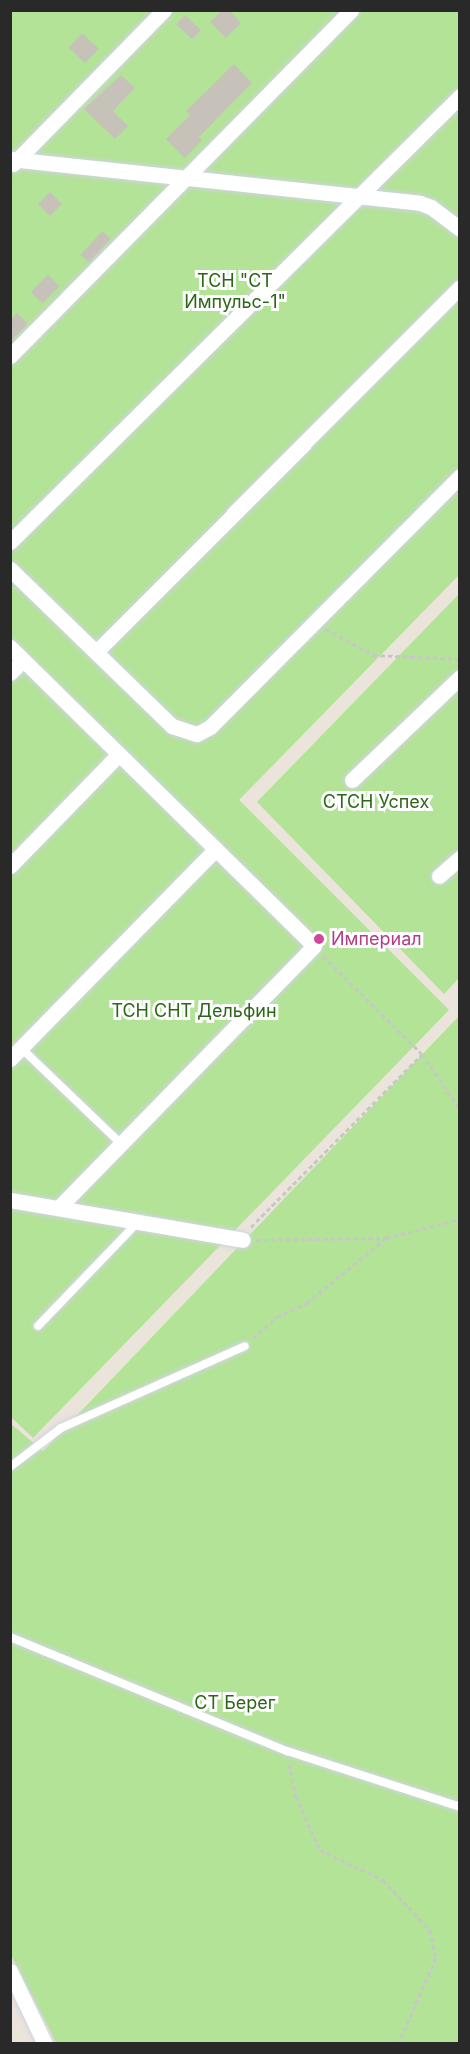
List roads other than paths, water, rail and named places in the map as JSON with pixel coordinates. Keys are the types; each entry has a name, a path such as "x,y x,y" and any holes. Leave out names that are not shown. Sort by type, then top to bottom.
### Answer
{"street":[{"path":"12,162 164,10"},
{"path":"10,356 351,10"},
{"path":"10,542 459,96"},
{"path":"12,162 187,177 431,207 459,229"},
{"path":"96,652 459,287"},
{"path":"10,569 172,726 197,734 210,727 459,476"},
{"path":"10,647 314,946 60,1206"},
{"path":"10,673 23,660"},
{"path":"352,780 459,677"},
{"path":"10,866 119,754"},
{"path":"16,1054 216,849"},
{"path":"439,876 459,858"},
{"path":"10,1200 60,1206 243,1240"},
{"path":"10,1971 45,2043"}],"lane":[{"path":"16,1054 121,1144"},
{"path":"38,1326 141,1220"},
{"path":"10,1467 61,1428 244,1346"},
{"path":"10,1637 286,1751 459,1807"}],"place":[{"name":"Империал","path":"319,939"}],"park label":[{"name":"ТСН \"СТ Импульс-1\"","path":"235,292"},
{"name":"СТСН Успех","path":"376,802"},
{"name":"ТСН СНТ Дельфин","path":"194,1011"},
{"name":"СТ Берег","path":"235,1703"}]}
